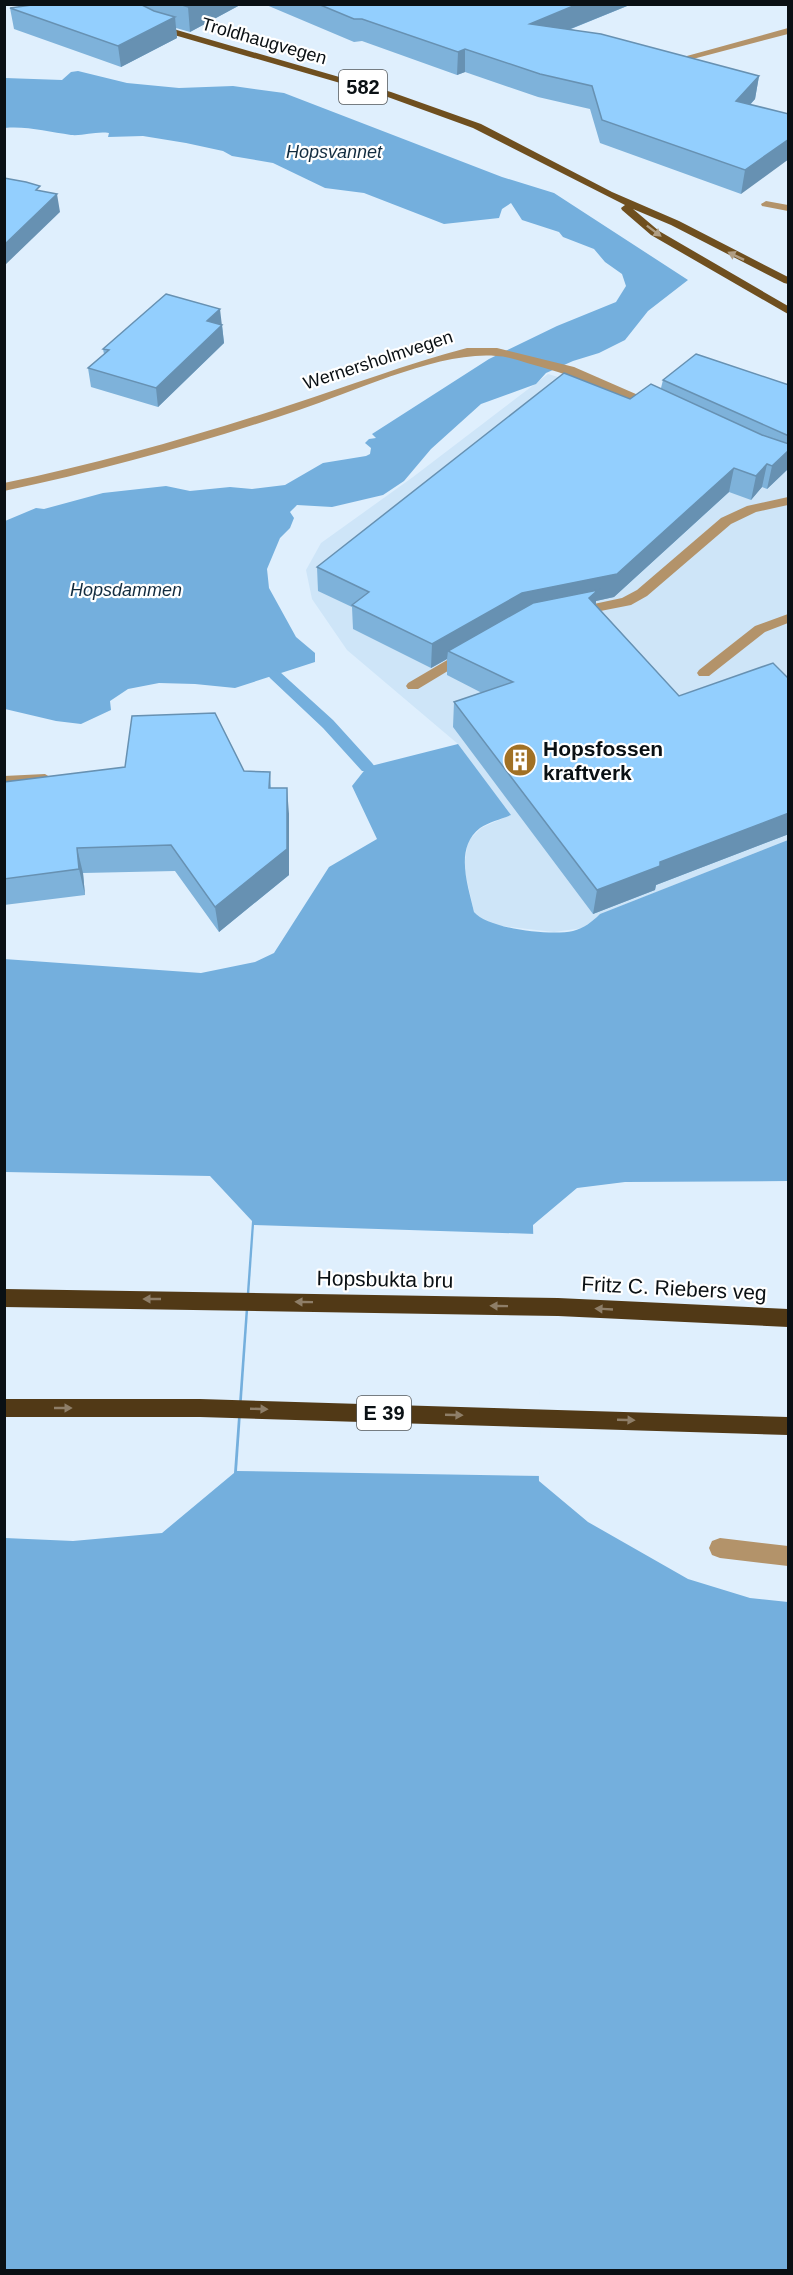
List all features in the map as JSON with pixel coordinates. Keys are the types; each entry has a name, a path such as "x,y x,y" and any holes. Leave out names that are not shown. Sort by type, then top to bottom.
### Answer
{"highway":[{"name":"Hopsbukta bru","path":"4,1298 558,1307"},
{"path":"651,1312 789,1305"},
{"name":"Fritz C. Riebers veg","path":"558,1307 789,1318"},
{"name":"E 39","path":"4,1408 200,1408 789,1426"}],"main road":[{"name":"Troldhaugvegen","path":"108,4 160,28 388,94 477,126 608,194 675,224 789,281"},
{"name":"Troldhaugvegen","path":"608,194 655,233 789,311"}],"street":[{"path":"670,62 789,31"},
{"path":"766,204 789,208"},
{"name":"Wernersholmvegen","path":"4,487 58,476 235,426 449,355 467,352 497,352 570,370 662,409"},
{"path":"564,614 626,602 642,593 726,521 752,509 789,501"},
{"path":"704,673 760,629 789,618"},
{"path":"413,686 477,648"},
{"path":"4,781 58,778"},
{"path":"720,1548 789,1556"}],"shaded area":[{"path":"548,374 667,409 788,459 788,840 601,914 583,928 554,932 493,925 479,918 474,912 464,867 468,841 481,828 510,815 458,744 347,650 312,599 306,570 321,543 413,477"}],"water":[{"path":"78,71 127,83 179,88 233,86 284,93 502,177 554,193 688,280 648,311 625,340 599,353 546,373 536,384 481,404 431,449 404,481 383,495 332,507 297,505 290,512 294,518 290,528 280,538 267,569 269,588 296,637 315,653 315,662 235,688 159,683 128,689 110,701 111,710 81,724 56,721 5,709 5,521 36,508 44,509 103,493 166,486 190,491 230,487 252,489 285,485 323,463 366,456 370,454 371,448 365,443 369,439 376,438 372,434 489,359 557,326 616,302 626,286 622,274 605,262 594,249 563,237 559,232 522,220 511,203 502,209 499,218 444,224 364,193 325,188 273,163 232,156 223,151 143,136 108,137 109,133 71,135 5,128 5,78 62,80 71,72"},
{"path":"458,744 511,815 480,828 472,836 465,856 466,879 474,912 492,923 536,932 573,931 588,924 600,914 788,840 788,1181 625,1182 577,1188 533,1225 539,1481 588,1522 688,1579 750,1598 788,1602 788,2270 5,2270 5,1538 73,1541 162,1533 234,1473 252,1221 210,1176 5,1172 4,959 201,973 255,962 274,953 329,867 377,839 352,786 367,767"}],"pier":[{"path":"254,1225 536,1234 542,1476 237,1471"}],"building":[{"path":"39,4 140,4 175,17 118,46 10,8"},
{"path":"318,4 578,4 530,24 601,34 759,76 736,101 789,114 789,139 745,170 602,120 592,86 540,74 465,49 458,52 362,19 354,19"},
{"path":"4,178 40,186 36,190 57,194 4,245"},
{"path":"166,294 220,309 207,321 222,325 156,388 88,368 109,350 103,349"},
{"path":"696,354 789,385 789,436 663,380"},
{"path":"564,373 630,399 651,384 762,435 789,444 789,450 772,466 767,464 756,476 734,468 617,574 522,593 432,644 352,605 369,592 317,567"},
{"path":"598,590 589,598 679,696 773,663 789,679 789,813 660,862 660,866 597,890 454,702 513,682 448,651 533,603"},
{"path":"215,713 244,771 270,772 269,788 287,788 287,849 215,907 171,845 77,848 79,869 4,879 4,782 125,767 132,716"}],"waterway":[{"path":"275,675 328,724 367,767"}],"place":[{"name":"Hopsfossen kraftverk","path":"520,760"}],"water label":[{"name":"Hopsvannet","path":"334,152"},
{"name":"Hopsdammen","path":"126,590"}]}
